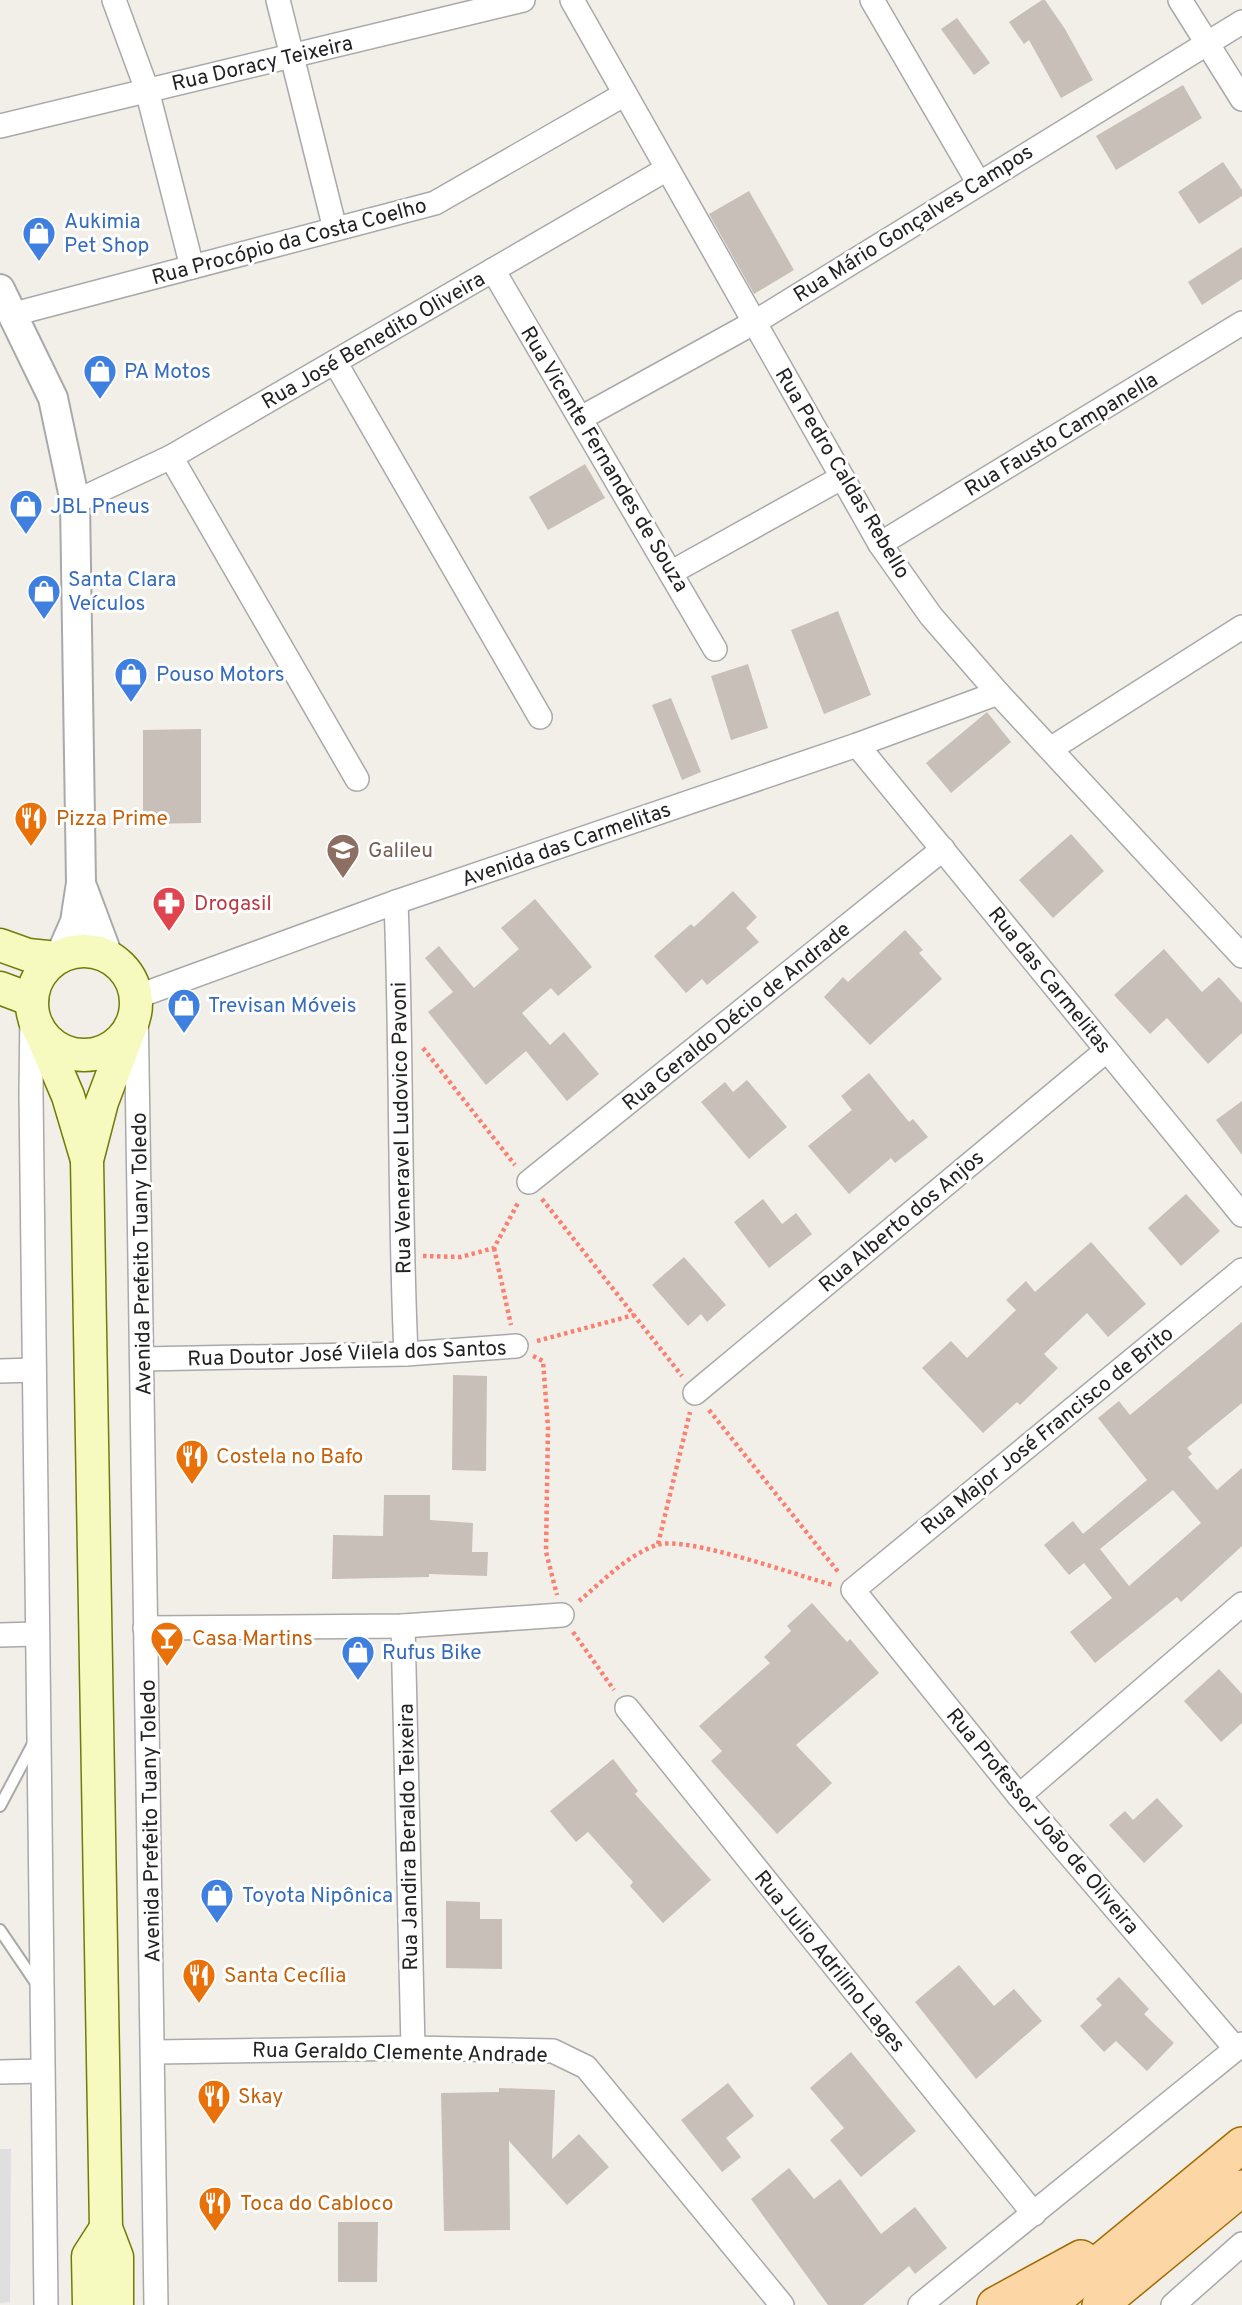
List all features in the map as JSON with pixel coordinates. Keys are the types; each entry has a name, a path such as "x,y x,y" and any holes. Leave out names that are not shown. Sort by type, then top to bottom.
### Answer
{"main road":[{"path":"0,945 28,955 59,957 84,950 108,956 127,973 134,1009 111,1048 84,1055 57,1048 34,1012 0,988"},
{"path":"34,1012 39,976 59,957"},
{"name":"Avenida Prefeito Tuany Toledo","path":"117,2305 117,2257 106,2228 88,1160 102,1102 134,1009"},
{"name":"Avenida Prefeito Tuany Toledo","path":"34,1012 68,1096 88,1160"},
{"path":"1102,2305 1242,2145"},
{"path":"1048,2305 1165,2230 1242,2188"},
{"path":"89,2305 88,2256 106,2228"},
{"path":"995,2305 1165,2230"}],"street":[{"path":"114,0 147,90 192,267"},
{"path":"278,0 335,229"},
{"name":"Rua Doracy Teixeira","path":"0,125 523,0"},
{"name":"Rua Pedro Caldas Rebello","path":"572,0 880,544 931,615 998,693 1238,944"},
{"path":"872,0 978,182"},
{"path":"1180,0 1242,99"},
{"name":"Rua Mário Gonçalves Campos","path":"581,418 755,322 978,182 1242,22"},
{"name":"Rua Procópio da Costa Coelho","path":"14,314 435,203 625,94"},
{"name":"Rua José Benedito Oliveira","path":"75,502 172,457 667,169"},
{"name":"Rua Vicente Fernandes de Souza","path":"492,270 716,649"},
{"path":"0,289 53,398 75,502 81,883 75,922 59,957"},
{"name":"Rua Fausto Campanella","path":"880,544 1242,323"},
{"path":"335,362 540,717"},
{"path":"172,457 357,779"},
{"path":"672,572 841,478"},
{"path":"1052,748 1242,626"},
{"name":"Avenida das Carmelitas","path":"134,1009 396,902 857,745 998,693"},
{"name":"Rua das Carmelitas","path":"857,745 1242,1215"},
{"name":"Rua Geraldo Décio de Andrade","path":"529,1182 943,849"},
{"path":"81,883 94,925 108,956"},
{"name":"Rua Veneravel Ludovico Pavoni","path":"396,902 401,1020 401,1256 406,1354"},
{"name":"Avenida Prefeito Tuany Toledo","path":"134,1009 155,2052 156,2305"},
{"path":"34,1012 34,1370 46,2305"},
{"name":"Rua Alberto dos Anjos","path":"695,1392 1107,1050"},
{"name":"Rua Major José Francisco de Brito","path":"853,1590 1242,1270"},
{"name":"Rua Doutor José Vilela dos Santos","path":"143,1359 406,1354 516,1346"},
{"path":"0,1371 34,1370"},
{"name":"Rua Professor João de Oliveira","path":"853,1590 1020,1796 1239,2047"},
{"path":"1020,1796 1242,1604"},
{"path":"145,1628 403,1626 562,1615"},
{"name":"Rua Jandira Beraldo Teixeira","path":"403,1626 413,2048"},
{"path":"0,1635 37,1634"},
{"name":"Rua Julio Adrilino Lages","path":"627,1708 1034,2214"},
{"path":"920,2305 1239,2047"},
{"name":"Rua Geraldo Clemente Andrade","path":"155,2052 413,2048 553,2051 586,2067 782,2305"},
{"path":"0,2072 42,2071"},
{"path":"1173,2305 1242,2244"}],"lane":[{"path":"0,1806 38,1735"},
{"path":"0,1930 41,1991"}],"path":[{"path":"401,1020 529,1182 494,1248 516,1346 634,1315"},
{"path":"401,1256 461,1257 494,1248"},
{"name":"Rua Doutor José Vilela dos Santos","path":"516,1346 542,1361 548,1427 546,1552 562,1615"},
{"path":"659,1544 695,1392"},
{"path":"627,1708 562,1615 625,1563 659,1544 699,1547 853,1590"}],"shaded area":[{"path":"0,2149 11,2149 10,2302 0,2303"}],"building":[{"path":"1045,0 1065,29 1093,80 1061,98 1029,40 1024,44 1009,22"},
{"path":"957,18 990,63 974,75 941,29"},
{"path":"1183,85 1202,118 1116,170 1096,136"},
{"path":"1223,162 1242,190 1242,196 1199,224 1178,192"},
{"path":"749,191 794,270 754,294 709,214"},
{"path":"1242,247 1242,279 1202,305 1188,282"},
{"path":"585,464 605,498 548,530 529,497"},
{"path":"838,611 871,695 824,714 791,630"},
{"path":"748,664 768,728 731,740 711,676"},
{"path":"671,698 701,772 682,780 652,705"},
{"path":"987,712 1011,742 951,793 926,763"},
{"path":"201,729 201,823 143,824 143,730"},
{"path":"1071,834 1104,871 1053,918 1019,880"},
{"path":"733,891 757,917 746,928 759,942 707,985 702,979 686,993 654,956 691,924 694,927"},
{"path":"535,899 592,967 558,996 551,988 522,1013 550,1045 564,1032 599,1074 567,1101 526,1051 486,1085 428,1012 453,992 425,958 439,946 474,988 519,949 501,928"},
{"path":"905,930 923,950 919,953 942,979 870,1045 824,997 843,977 848,982"},
{"path":"1164,949 1202,992 1219,977 1242,1003 1242,1033 1208,1064 1167,1018 1150,1034 1114,995"},
{"path":"869,1073 909,1122 913,1119 928,1137 895,1163 891,1158 849,1194 808,1146 852,1110 841,1096"},
{"path":"747,1080 787,1127 749,1159 701,1102 725,1082 733,1092"},
{"path":"1242,1101 1242,1155 1216,1120"},
{"path":"1186,1194 1220,1231 1181,1266 1148,1228"},
{"path":"763,1199 782,1224 796,1213 812,1234 769,1268 734,1222"},
{"path":"1091,1242 1146,1304 1108,1337 1087,1313 1044,1354 1058,1368 1020,1405 1017,1402 983,1433 922,1368 951,1341 967,1358 1016,1310 1006,1300 1026,1281 1035,1292"},
{"path":"684,1257 726,1305 707,1322 701,1314 688,1326 652,1285"},
{"path":"1242,1322 1242,1403 1187,1448 1192,1454 1188,1457 1217,1490 1242,1468 1242,1546 1181,1602 1177,1597 1095,1663 1070,1632 1112,1598 1084,1563 1069,1575 1044,1545 1073,1521 1083,1534 1147,1480 1098,1418 1119,1401 1130,1415","holes":["1173,1490 1201,1523 1129,1586 1100,1549"]},
{"path":"453,1375 487,1376 486,1471 452,1470"},
{"path":"384,1495 430,1495 430,1520 473,1523 472,1552 488,1552 487,1576 429,1574 429,1577 332,1579 333,1535 383,1536"},
{"path":"812,1603 847,1642 850,1639 879,1673 796,1745 832,1783 777,1834 711,1761 722,1751 699,1726 770,1663 764,1657 791,1631 787,1626"},
{"path":"1219,1669 1242,1694 1242,1723 1221,1742 1184,1701"},
{"path":"613,1759 638,1791 635,1794 711,1880 663,1923 630,1886 633,1882 588,1832 576,1842 550,1811"},
{"path":"1157,1798 1183,1826 1144,1863 1109,1825 1125,1811 1133,1820"},
{"path":"446,1901 480,1902 480,1919 502,1919 502,1969 446,1968"},
{"path":"959,1965 994,2006 1014,1989 1042,2021 976,2079 915,2002"},
{"path":"1119,1977 1149,2009 1144,2014 1174,2043 1147,2071 1116,2041 1104,2052 1080,2026 1102,2005 1096,1999"},
{"path":"851,2052 916,2131 861,2177 830,2140 844,2128 810,2088"},
{"path":"728,2083 754,2116 726,2138 741,2157 722,2172 681,2120"},
{"path":"499,2088 555,2090 552,2159 579,2134 609,2167 567,2205 509,2141 510,2230 444,2231 441,2093 499,2092"},
{"path":"789,2168 814,2199 840,2179 881,2234 915,2207 947,2248 915,2274 909,2266 863,2305 828,2305 751,2199"},
{"path":"338,2222 378,2222 377,2282 338,2282"}],"place":[{"name":"Aukimia Pet Shop","path":"39,263"},
{"name":"PA Motos","path":"100,401"},
{"name":"JBL Pneus","path":"26,536"},
{"name":"Santa Clara Veículos","path":"44,621"},
{"name":"Pouso Motors","path":"131,704"},
{"name":"Pizza Prime","path":"31,848"},
{"name":"Galileu","path":"343,880"},
{"name":"Drogasil","path":"169,933"},
{"name":"Trevisan Móveis","path":"184,1035"},
{"name":"Costela no Bafo","path":"192,1486"},
{"name":"Casa Martins","path":"167,1668"},
{"name":"Rufus Bike","path":"358,1682"},
{"name":"Toyota Nipônica","path":"217,1925"},
{"name":"Santa Cecília","path":"199,2005"},
{"name":"Skay","path":"214,2126"},
{"name":"Toca do Cabloco","path":"215,2233"}]}
